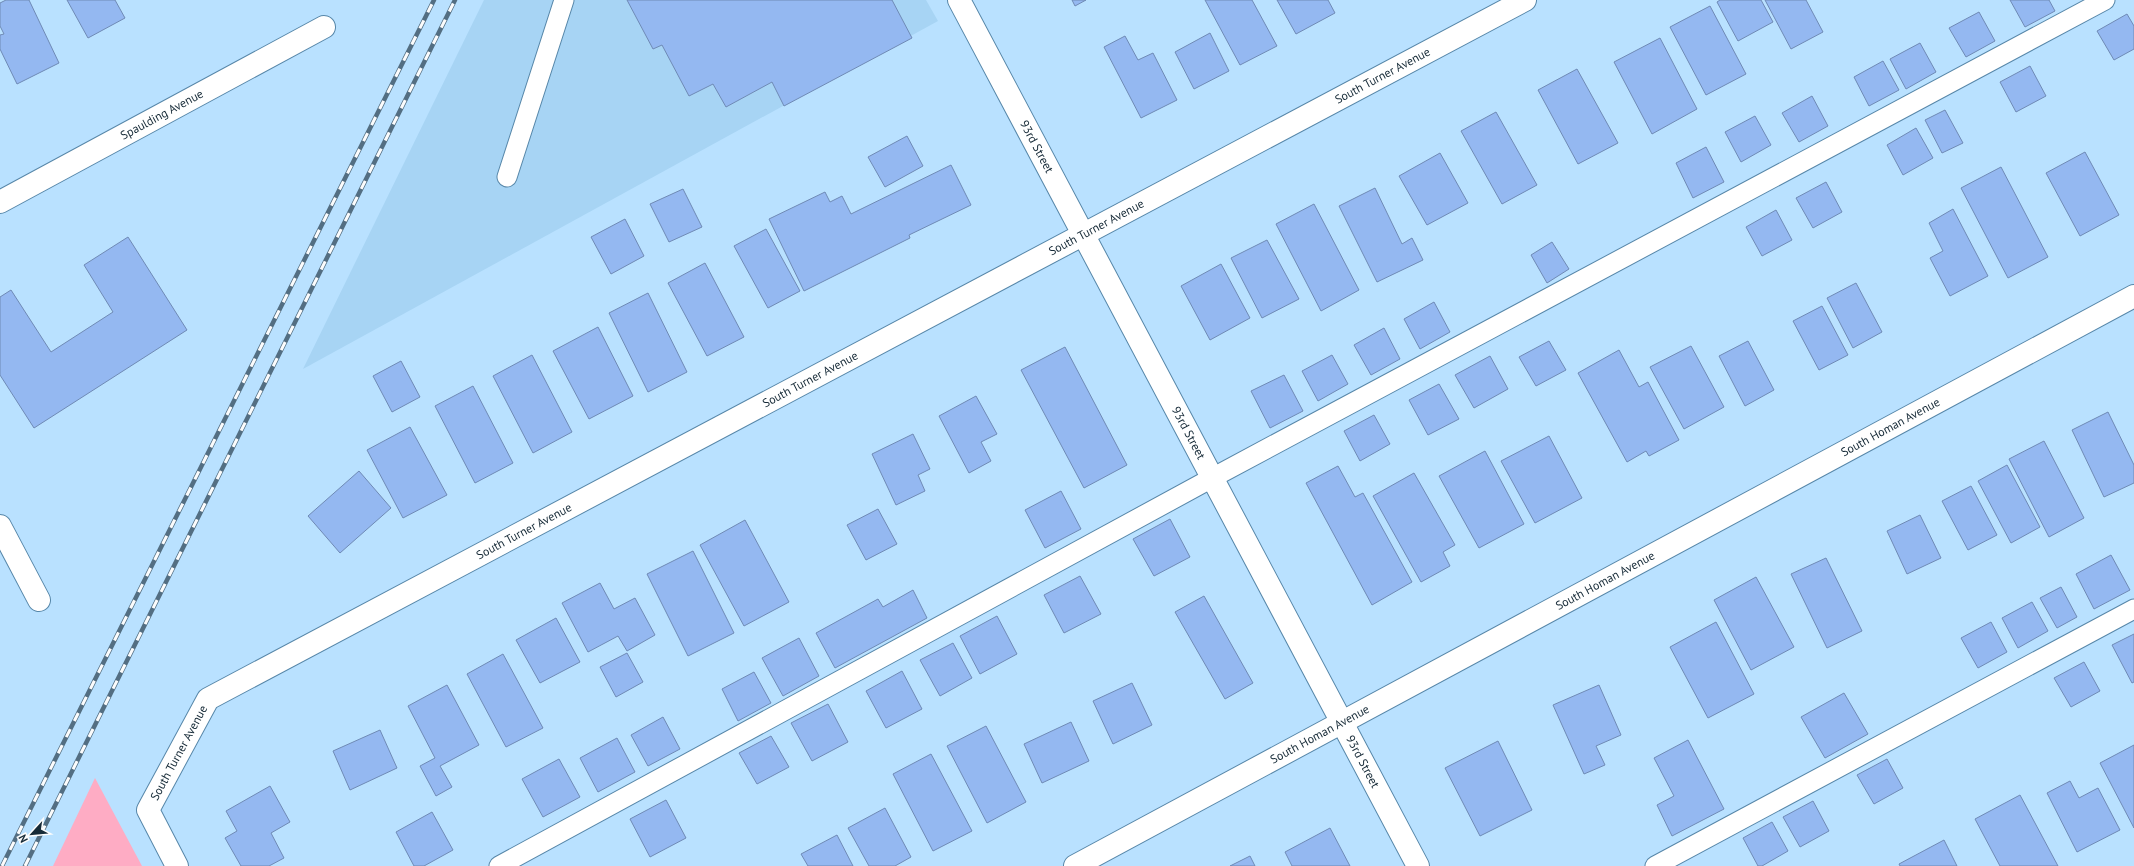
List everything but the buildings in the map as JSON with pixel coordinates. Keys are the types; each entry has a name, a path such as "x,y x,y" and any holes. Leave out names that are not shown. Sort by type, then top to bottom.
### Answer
{"street":[{"name":"93rd Street","path":"959,0 1418,866"},
{"name":"South Turner Avenue","path":"177,866 148,810 208,699 1525,0"},
{"name":"Spaulding Avenue","path":"0,202 324,27"},
{"name":"South Homan Avenue","path":"1076,866 2134,296"},
{"path":"0,526 39,600"}],"lane":[{"path":"507,177 564,0"},
{"path":"499,866 1212,478 2105,0"},
{"path":"1655,866 2134,609"}],"shaded area":[{"path":"484,0 926,0 938,21 303,369"},
{"path":"95,778 142,866 53,866"}],"railway":[{"path":"2,866 434,0"},
{"path":"25,866 455,0"}]}
